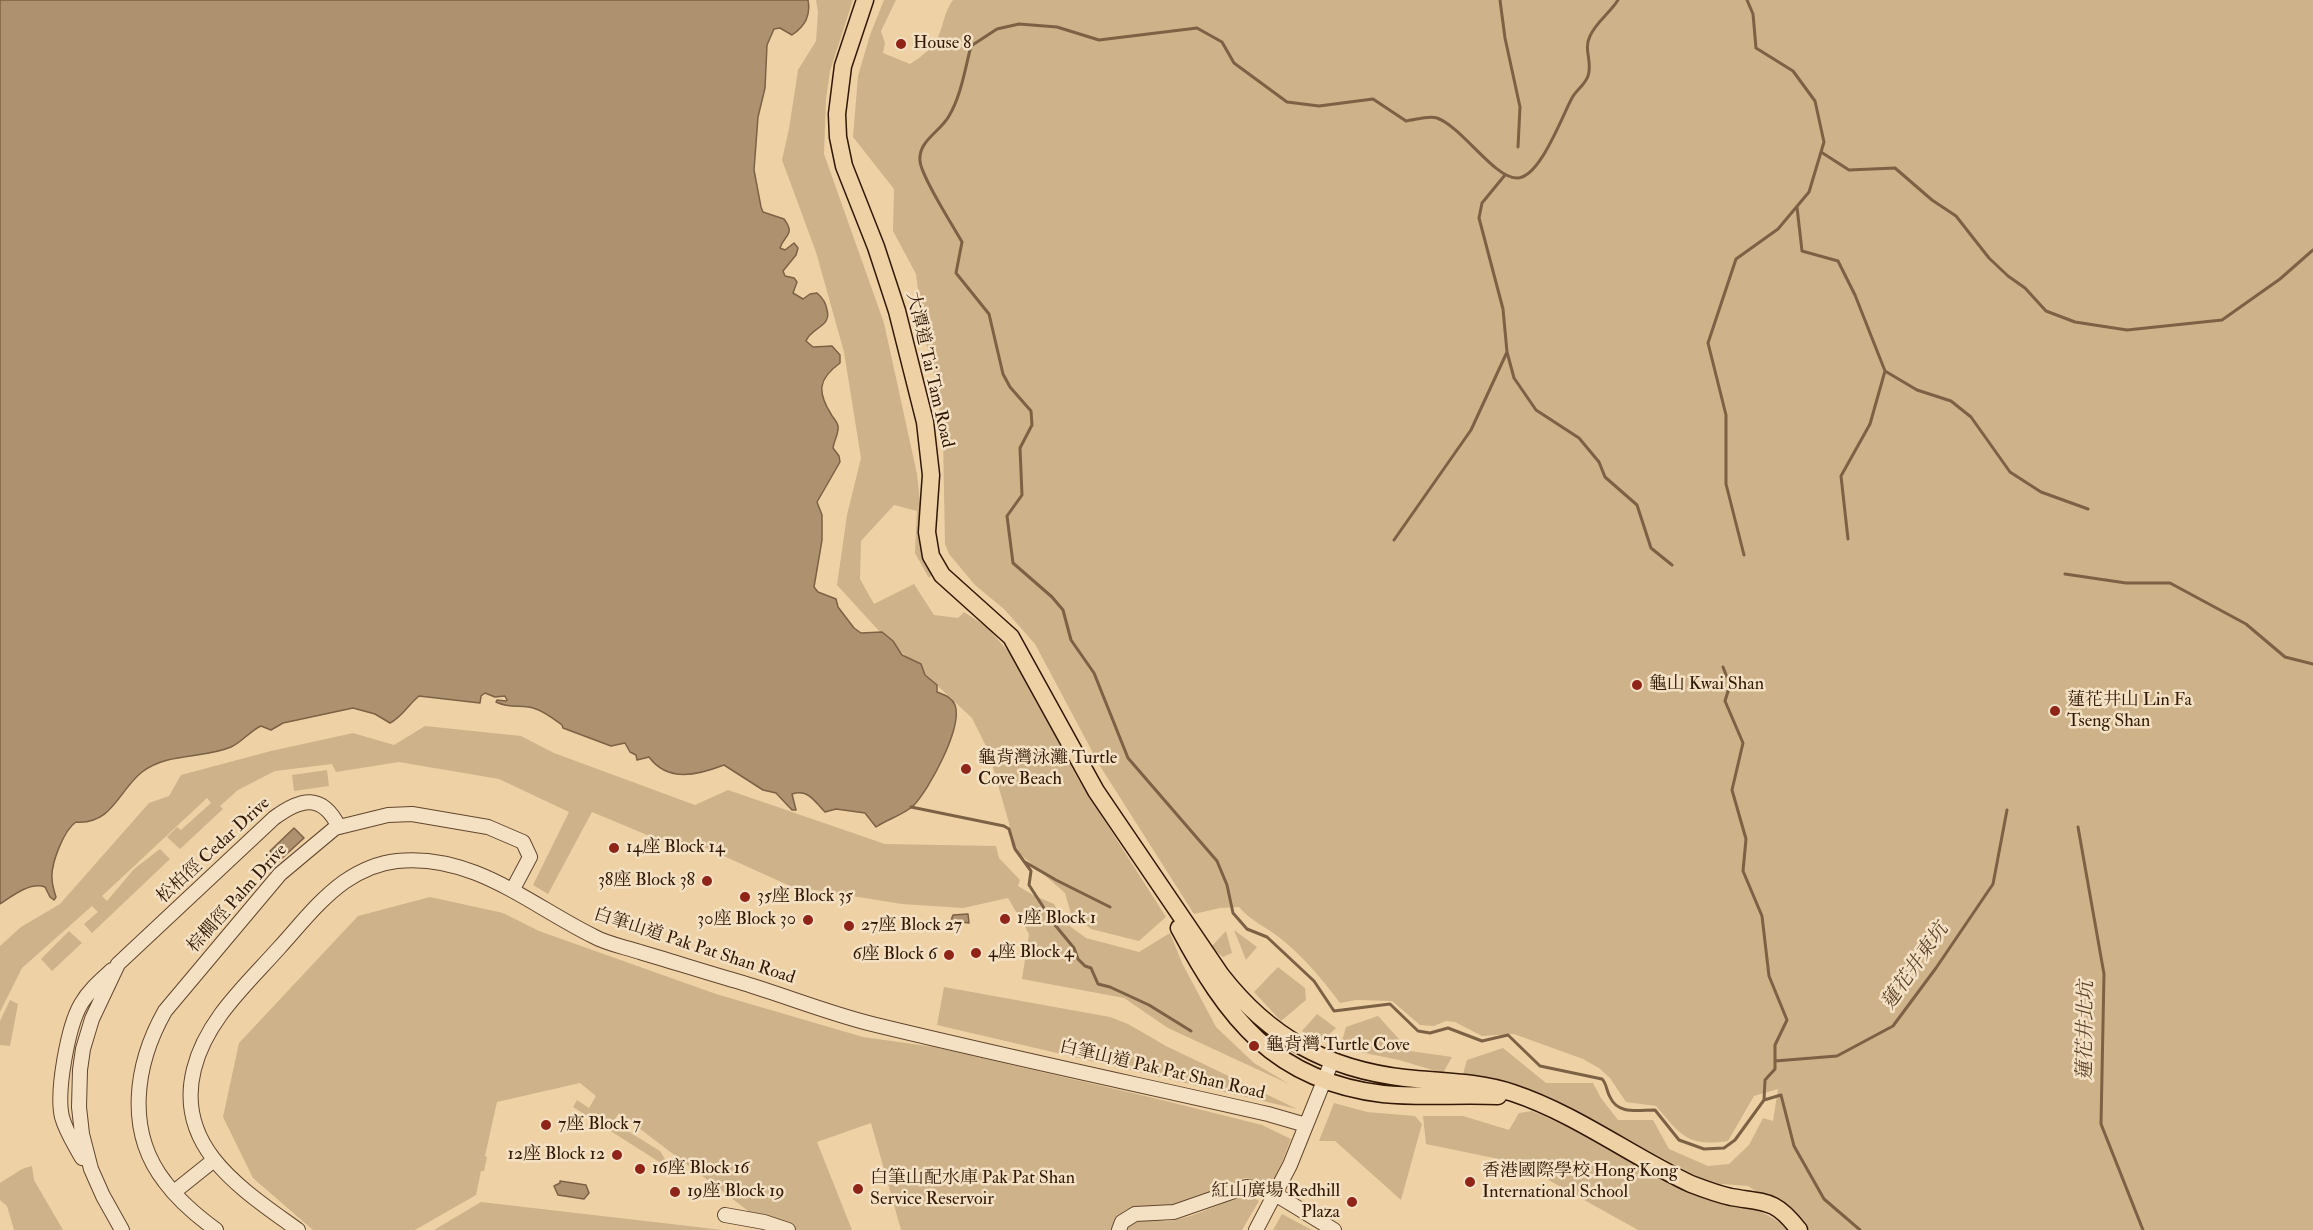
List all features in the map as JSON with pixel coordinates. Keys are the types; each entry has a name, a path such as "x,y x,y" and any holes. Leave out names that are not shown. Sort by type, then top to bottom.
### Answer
{"main road":[{"name":"大潭道 Tai Tam Road","path":"865,0 843,66 837,103 838,137 844,166 876,247 897,311 925,422 931,475 928,549 942,575 1002,626 1015,642 1091,783 1167,899 1181,914 1226,981 1256,1014 1285,1038 1332,1060 1393,1076 1481,1084 1538,1102 1691,1184 1715,1193 1758,1200 1773,1205 1786,1215 1799,1230"},
{"name":"大潭道 Tai Tam Road","path":"1167,899 1172,917 1222,1001 1256,1039 1277,1055 1325,1080 1384,1094 1482,1095 1538,1102"}],"street":[{"name":"松柏徑 Cedar Drive","path":"122,1230 67,1130 62,1116 59,1095 72,1028 80,1006 94,987 118,964 286,809 298,803 317,803 330,811 339,827"},
{"name":"棕櫚徑 Palm Drive","path":"216,1230 192,1212 164,1181 153,1162 140,1119 138,1096 140,1074 145,1052 165,1011 280,874 307,849 339,827 388,815 412,814 488,827 523,842 530,857 513,889"},
{"name":"白筆山道 Pak Pat Shan Road","path":"298,1230 241,1187 214,1160 199,1135 191,1104 192,1076 201,1047 227,1007 327,896 363,871 388,863 406,861 424,861 455,867 483,876 513,889 596,938 868,1023 1257,1111 1306,1125"},
{"name":"松柏徑 Cedar Drive","path":"103,1196 84,1146 79,1107 79,1081 83,1049 89,1029 118,964"},
{"path":"1256,1230 1306,1125 1332,1060"},
{"path":"174,1192 214,1160"},
{"path":"1119,1230 1122,1222 1135,1214 1174,1212 1246,1187 1261,1189 1272,1199 1334,1230"},
{"path":"724,1215 770,1223 788,1230"}],"shaded area":[{"path":"0,0 808,0 808,16 800,28 792,35 780,28 774,29 767,45 765,88 758,117 754,170 763,212 784,219 789,228 788,235 780,248 785,250 794,243 798,248 796,255 783,271 785,276 794,278 797,282 793,293 803,299 810,294 817,293 826,305 827,320 806,341 813,347 832,346 840,355 840,363 827,375 822,386 823,399 838,426 833,448 840,462 817,502 822,515 822,540 814,587 818,592 836,599 838,607 854,628 861,633 882,632 893,641 902,655 921,664 925,675 937,685 937,692 950,698 955,705 954,728 943,758 927,787 913,806 876,827 865,813 836,809 825,812 811,797 803,793 792,794 796,810 792,810 776,793 763,790 724,765 694,774 674,774 665,771 649,757 637,760 636,755 630,752 625,743 611,746 563,728 553,718 536,709 526,706 507,706 496,702 497,700 506,701 505,696 495,697 485,693 481,696 480,703 419,696 390,723 375,714 353,708 283,723 271,730 261,726 231,747 220,751 174,758 152,766 134,779 107,812 98,818 76,822 71,826 59,847 52,872 56,897 54,900 45,887 34,886 22,890 0,904"},
{"path":"816,0 853,0 830,71 826,99 824,154 884,323 917,474 921,512 935,572 929,578 915,553 917,511 894,505 861,541 860,579 874,604 914,584 934,615 958,618 964,612 987,627 1014,658 1078,779 1166,917 1139,941 1091,929 1071,914 1065,893 1012,847 1009,823 988,750 972,718 880,632 837,585 847,515 861,458 844,352 816,252 782,160 798,70 816,41 818,12"},
{"path":"884,0 896,0 881,31 885,43 883,53 910,64 935,42 953,0 2313,0 2313,1230 1809,1230 1801,1221 1748,1186 1710,1183 1576,1113 1463,1074 1467,1060 1503,1048 1546,1083 1593,1083 1618,1120 1653,1120 1669,1149 1708,1166 1729,1164 1749,1145 1763,1118 1773,1121 1778,1089 1754,1096 1728,1141 1694,1140 1686,1137 1672,1125 1656,1106 1626,1102 1610,1078 1599,1068 1583,1059 1514,1034 1482,1036 1455,1022 1446,1021 1434,1026 1420,1025 1392,1001 1356,1000 1340,1003 1297,952 1239,907 1220,908 1194,914 1100,766 1035,644 1004,609 975,585 949,554 945,544 943,437 936,383 923,330 916,274 893,231 894,189 853,137 858,76 870,35"},
{"path":"425,726 521,736 554,753 695,805 728,790 885,844 996,846 999,858 1020,880 1018,886 1054,904 1064,922 1086,938 1139,952 1170,933 1182,963 1216,1027 1254,1063 1289,1084 1168,1028 1124,998 1022,979 1029,934 1008,898 963,908 902,904 790,886 693,842 688,852 592,812 548,894 533,885 569,812 499,779 399,762 336,772 332,764 275,771 238,790 220,806 223,809 180,849 167,837 177,827 181,830 211,803 207,798 102,896 107,901 134,869 160,849 170,859 92,933 84,924 98,912 92,906 22,968 0,1012 0,946 21,927 60,904 149,803 169,796 181,775 271,751 353,733 394,745"},
{"path":"327,770 329,786 294,791 292,775"},
{"path":"294,828 304,838 279,861 270,851"},
{"path":"430,897 503,913 539,931 716,994 863,1037 934,1047 1158,1099 1262,1125 1291,1139 1274,1183 1245,1178 1184,1202 1167,1206 1139,1206 1126,1210 1116,1217 1111,1230 901,1230 871,1123 817,1142 852,1230 797,1230 751,1213 619,1113 613,1122 660,1151 668,1164 680,1172 678,1174 573,1107 577,1100 589,1108 596,1096 580,1083 497,1102 484,1171 481,1171 476,1195 415,1230 313,1230 253,1178 223,1117 239,1043 358,916"},
{"path":"968,914 969,923 961,922 960,927 954,929 950,923 953,915"},
{"path":"1234,930 1257,947 1246,960"},
{"path":"69,931 82,943 52,971 41,959"},
{"path":"1226,931 1232,953 1223,957 1211,947"},
{"path":"1278,967 1305,988 1306,1000 1281,1021 1254,992"},
{"path":"944,987 1110,1017 1297,1109 937,1025"},
{"path":"10,1000 18,1004 10,1046 0,1045 0,1021"},
{"path":"1317,1014 1336,1028 1320,1043 1302,1031"},
{"path":"1378,1016 1410,1051 1452,1057 1443,1073 1399,1060 1340,1048 1346,1027"},
{"path":"1334,1103 1367,1112 1415,1116 1422,1124 1401,1200 1335,1141 1319,1141"},
{"path":"1532,1111 1763,1213 1789,1230 1638,1230 1518,1163 1426,1144 1423,1116 1463,1116 1509,1130 1519,1113"},
{"path":"32,1166 34,1180 63,1230 14,1230 7,1206 0,1200 0,1183 22,1169"},
{"path":"560,1181 586,1185 589,1193 584,1199 558,1195 554,1186"},
{"path":"1246,1194 1259,1201 1242,1230 1127,1230 1131,1225 1141,1221 1171,1221 1190,1216"},
{"path":"481,1202 723,1230 434,1230"},
{"path":"1282,1214 1312,1230 1273,1230"}],"waterway":[{"path":"1500,0 1505,38 1520,107 1518,147"},
{"path":"1618,0 1596,26 1588,41 1587,79 1572,98 1542,157 1526,175 1517,178 1508,176 1499,170 1457,131 1434,117 1406,121 1373,99 1319,106 1287,102 1234,63 1222,42 1197,28 1099,40 1057,27 1019,24 997,29 971,46 957,100 945,122 922,148 920,161 931,189 962,242 956,273 989,314 1003,374 1010,387 1031,411 1032,425 1020,448 1022,495 1007,516 1013,563 1052,597 1063,610 1071,640 1094,673 1128,758 1217,861 1227,885 1233,913 1247,929 1267,937 1314,981 1334,1011 1390,1004 1418,1031 1430,1033 1448,1028 1482,1041 1508,1035 1540,1066 1602,1079 1610,1097 1618,1107 1629,1110 1655,1110 1679,1140 1704,1149 1724,1148 1735,1140 1764,1100 1781,1095 1794,1146 1824,1199 1860,1230"},
{"path":"1744,555 1726,484 1726,415 1708,343 1736,259 1778,229 1809,192 1824,142 1815,101 1793,71 1756,48 1753,14 1747,0"},
{"path":"1821,152 1849,170 1895,168 1932,200 1956,216 1989,258 2025,288 2046,311 2075,322 2127,330 2222,320 2280,279 2313,250"},
{"path":"1394,540 1471,430 1507,352 1503,309 1479,218 1482,203 1505,175"},
{"path":"1797,207 1802,251 1838,261 1855,295 1885,371 1917,390 1951,401 1971,417 2010,472 2041,492 2088,509"},
{"path":"1507,352 1514,378 1536,410 1579,438 1599,462 1605,477 1637,505 1651,548 1672,565"},
{"path":"1848,539 1841,476 1870,424 1885,371"},
{"path":"2065,574 2126,583 2170,583 2246,624 2285,657 2313,664"},
{"path":"1723,667 1730,685 1725,701 1743,743 1732,790 1746,839 1743,871 1762,916 1769,976 1787,1020 1775,1045 1775,1069 1765,1080 1764,1100"},
{"path":"911,807 1004,826 1009,829 1015,849 1031,871 1029,885 1055,925 1074,948 1078,959 1091,968 1098,984 1149,1005 1191,1031"},
{"name":"蓮花井東坑","path":"1775,1061 1837,1056 1893,1026 1993,884 2007,810"},
{"name":"蓮花井北坑","path":"2078,827 2104,974 2101,1124 2143,1230"},
{"path":"1025,862 1110,907"}],"place":[{"name":"House 8","path":"901,44"},
{"name":"龜山 Kwai Shan","path":"1637,685"},
{"name":"蓮花井山 Lin Fa Tseng Shan","path":"2055,711"},
{"name":"龜背灣泳灘 Turtle Cove Beach","path":"966,769"},
{"name":"14座 Block 14","path":"614,848"},
{"name":"38座 Block 38","path":"707,881"},
{"name":"35座 Block 35","path":"745,897"},
{"name":"1座 Block 1","path":"1005,919"},
{"name":"30座 Block 30","path":"808,920"},
{"name":"27座 Block 27","path":"849,926"},
{"name":"4座 Block 4","path":"976,953"},
{"name":"6座 Block 6","path":"949,955"},
{"name":"龜背灣 Turtle Cove","path":"1254,1046"},
{"name":"7座 Block 7","path":"546,1125"},
{"name":"12座 Block 12","path":"617,1155"},
{"name":"16座 Block 16","path":"640,1169"},
{"name":"香港國際學校 Hong Kong International School","path":"1470,1182"},
{"name":"白筆山配水庫 Pak Pat Shan Service Reservoir","path":"858,1189"},
{"name":"19座 Block 19","path":"675,1192"},
{"name":"紅山廣場 Redhill Plaza","path":"1352,1202"}]}
